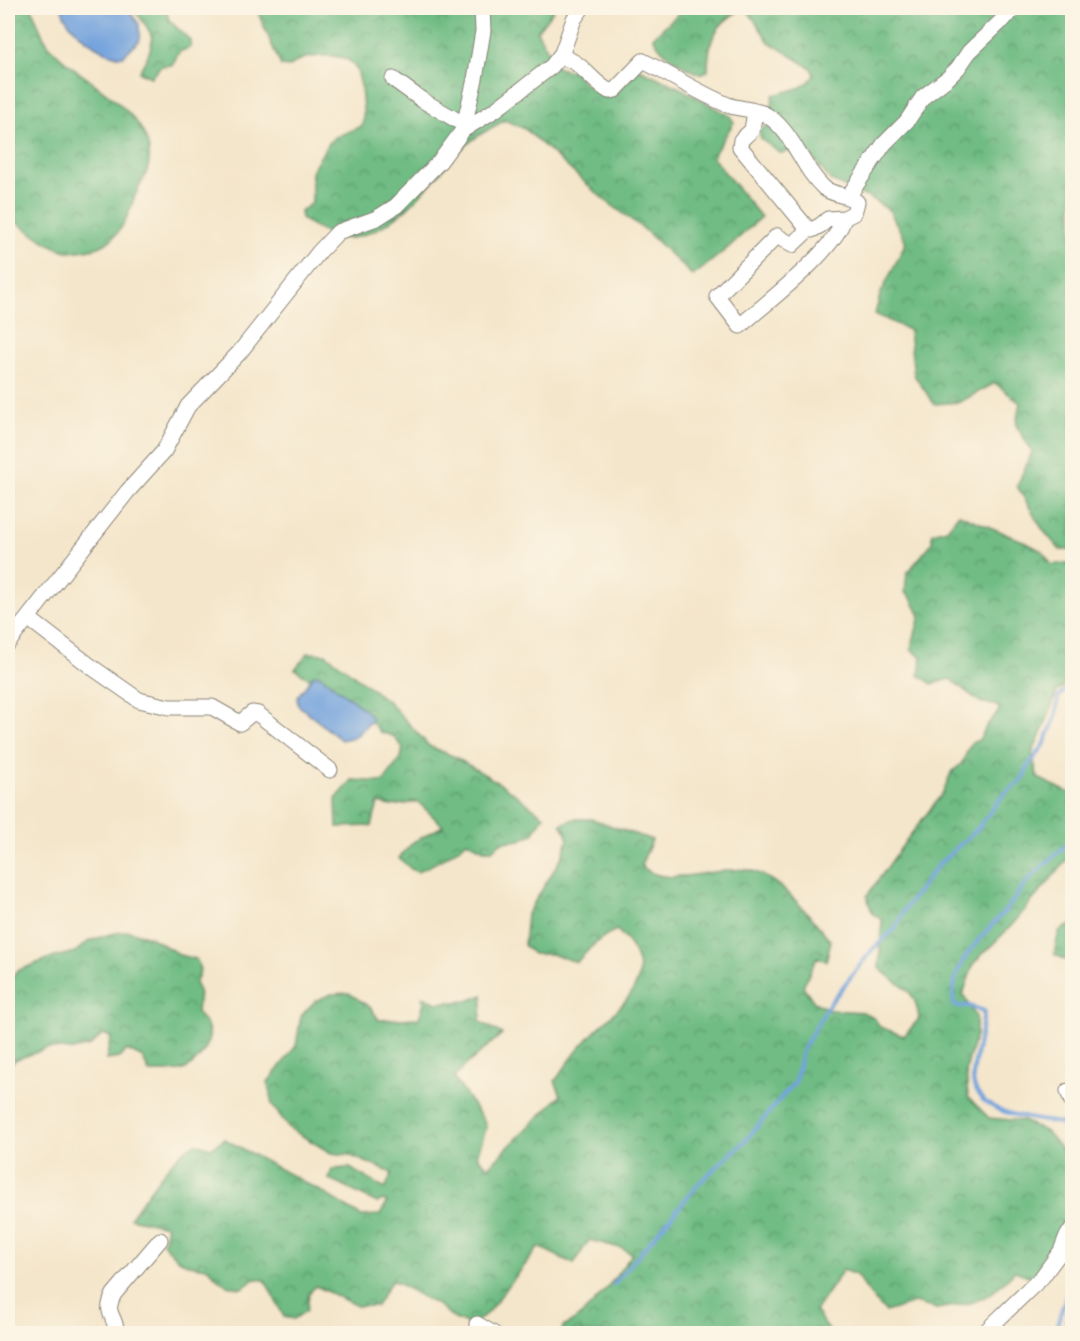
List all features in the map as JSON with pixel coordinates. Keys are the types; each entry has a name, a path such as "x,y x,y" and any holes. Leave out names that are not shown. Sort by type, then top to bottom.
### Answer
{"street":[{"path":"464,128 483,31 482,8"},
{"path":"8,643 127,492 164,451 188,406 239,353 338,232 377,218 396,206 440,161 464,128 495,110 560,58 574,20 582,8"},
{"path":"848,197 884,144 907,121 923,97 958,68 969,52 1015,8"},
{"path":"560,58 567,58 578,64 591,79 609,91 615,90 643,61 718,101 732,107 765,114 789,136 801,157 824,187 834,195 848,197 857,202 854,213 844,218 828,219 812,230 809,229 792,245 777,236 717,296 740,326 828,247 842,228 844,218"},
{"path":"393,79 464,128"},
{"path":"755,111 752,130 741,140 740,147 809,229"},
{"path":"27,618 139,700 169,707 212,707 240,723 252,713 258,714 330,770"},
{"path":"983,1334 1042,1277 1061,1251 1072,1229"},
{"path":"117,1334 108,1308 114,1294 160,1240"},
{"path":"477,1324 494,1334"}],"green space":[{"path":"8,8 32,8 48,45 131,115 142,131 149,148 147,171 124,223 115,236 95,248 74,251 60,249 8,217"},
{"path":"132,8 166,8 169,20 190,40 191,47 179,52 172,65 161,66 151,77 139,72 149,52 152,38"},
{"path":"261,8 555,8 537,31 558,68 573,71 602,97 612,97 639,69 729,115 734,122 713,158 761,217 693,276 645,230 601,197 525,129 505,120 467,145 410,205 383,226 352,238 326,233 301,219 300,211 312,202 312,171 326,147 333,138 362,126 364,112 357,70 348,60 332,56 311,57 300,60 290,67 281,66 259,15"},
{"path":"685,8 1072,8 1072,550 1060,550 1043,530 1017,486 1032,452 1016,425 1020,403 995,383 960,402 934,404 914,375 909,330 875,314 880,295 906,242 889,210 872,199 831,181 806,149 780,153 761,139 759,130 769,125 773,95 796,89 807,83 814,75 811,68 769,42 749,12 741,10 724,21 714,34 709,51 708,71 699,74 667,55 653,37"},
{"path":"959,514 1042,551 1052,565 1072,562 1071,682 1057,691 1032,754 1038,778 1072,794 1072,854 1011,926 974,963 963,994 976,1017 976,1034 966,1070 968,1097 989,1118 1023,1121 1047,1132 1072,1162 1072,1218 1047,1262 1031,1277 1015,1271 991,1294 971,1303 937,1309 914,1303 886,1312 856,1275 843,1270 815,1311 831,1333 561,1333 563,1327 582,1314 601,1295 632,1254 621,1248 589,1240 574,1264 539,1247 488,1312 472,1326 455,1319 439,1306 392,1280 376,1306 357,1306 316,1286 309,1293 307,1310 294,1319 284,1317 265,1280 254,1279 243,1288 227,1285 209,1268 182,1262 173,1254 163,1243 167,1226 130,1218 161,1175 181,1153 197,1144 211,1148 224,1139 317,1189 361,1216 380,1215 387,1202 383,1200 377,1203 329,1179 332,1169 350,1168 385,1189 392,1173 349,1155 331,1153 289,1128 272,1105 268,1082 296,1046 301,1016 315,1001 331,994 349,993 371,1008 379,1020 419,1018 424,1003 422,996 437,1003 468,1001 483,995 480,1022 502,1034 454,1078 485,1122 486,1128 477,1156 488,1167 561,1095 555,1081 582,1046 624,1003 638,977 638,963 632,948 617,930 600,939 577,962 551,954 533,954 524,945 527,914 562,857 568,840 561,824 574,819 591,819 652,840 641,865 663,876 677,877 736,869 748,870 771,880 794,899 831,941 826,961 817,957 803,986 814,1002 830,1010 863,1012 875,1019 880,1027 904,1036 919,1019 917,1008 911,994 879,968 882,920 872,913 867,896 942,794 951,773 962,763 971,743 979,740 987,725 999,711 998,706 980,702 950,679 932,684 919,675 922,658 911,649 920,616 911,598 905,592 907,573 932,543 932,533 947,529"},
{"path":"308,653 326,654 389,702 429,746 455,757 504,786 544,816 533,834 520,840 502,842 492,850 484,850 467,841 456,850 417,872 399,858 413,842 443,826 418,802 391,806 378,803 372,826 337,827 336,799 352,780 383,782 401,758 403,748 393,736 380,732 366,711 321,676 315,674 310,679 295,669"},
{"path":"1072,925 1072,963 1054,954 1059,931"},
{"path":"128,931 150,937 180,955 196,959 198,962 200,971 195,983 199,991 197,1012 207,1026 209,1034 203,1053 183,1070 149,1072 143,1058 127,1050 119,1058 106,1060 111,1037 103,1034 90,1046 72,1050 48,1048 15,1060 8,1068 8,982 17,971 75,952 89,941"},
{"path":"1072,1057 1072,1097 1064,1073"},
{"path":"1072,1298 1072,1333 1064,1333 1069,1303"}],"water":[{"path":"62,8 127,8 139,24 140,40 123,56 106,52 77,32 64,16"},
{"path":"315,674 321,676 372,718 355,737 341,740 298,705 297,697"}],"waterway":[{"path":"614,1284 702,1180 743,1143 795,1082 802,1051 827,1007 872,950 895,929 904,910 938,865 978,828 1004,794 1021,781 1029,765 1044,745 1056,716 1058,698 1063,692 1072,688"},
{"path":"1072,839 1031,877 979,939 962,963 953,990 954,1006 969,1006 984,1011 973,1076 975,1089 982,1099 1006,1113 1061,1123 1072,1150"},
{"path":"1054,1334 1072,1278"}]}
